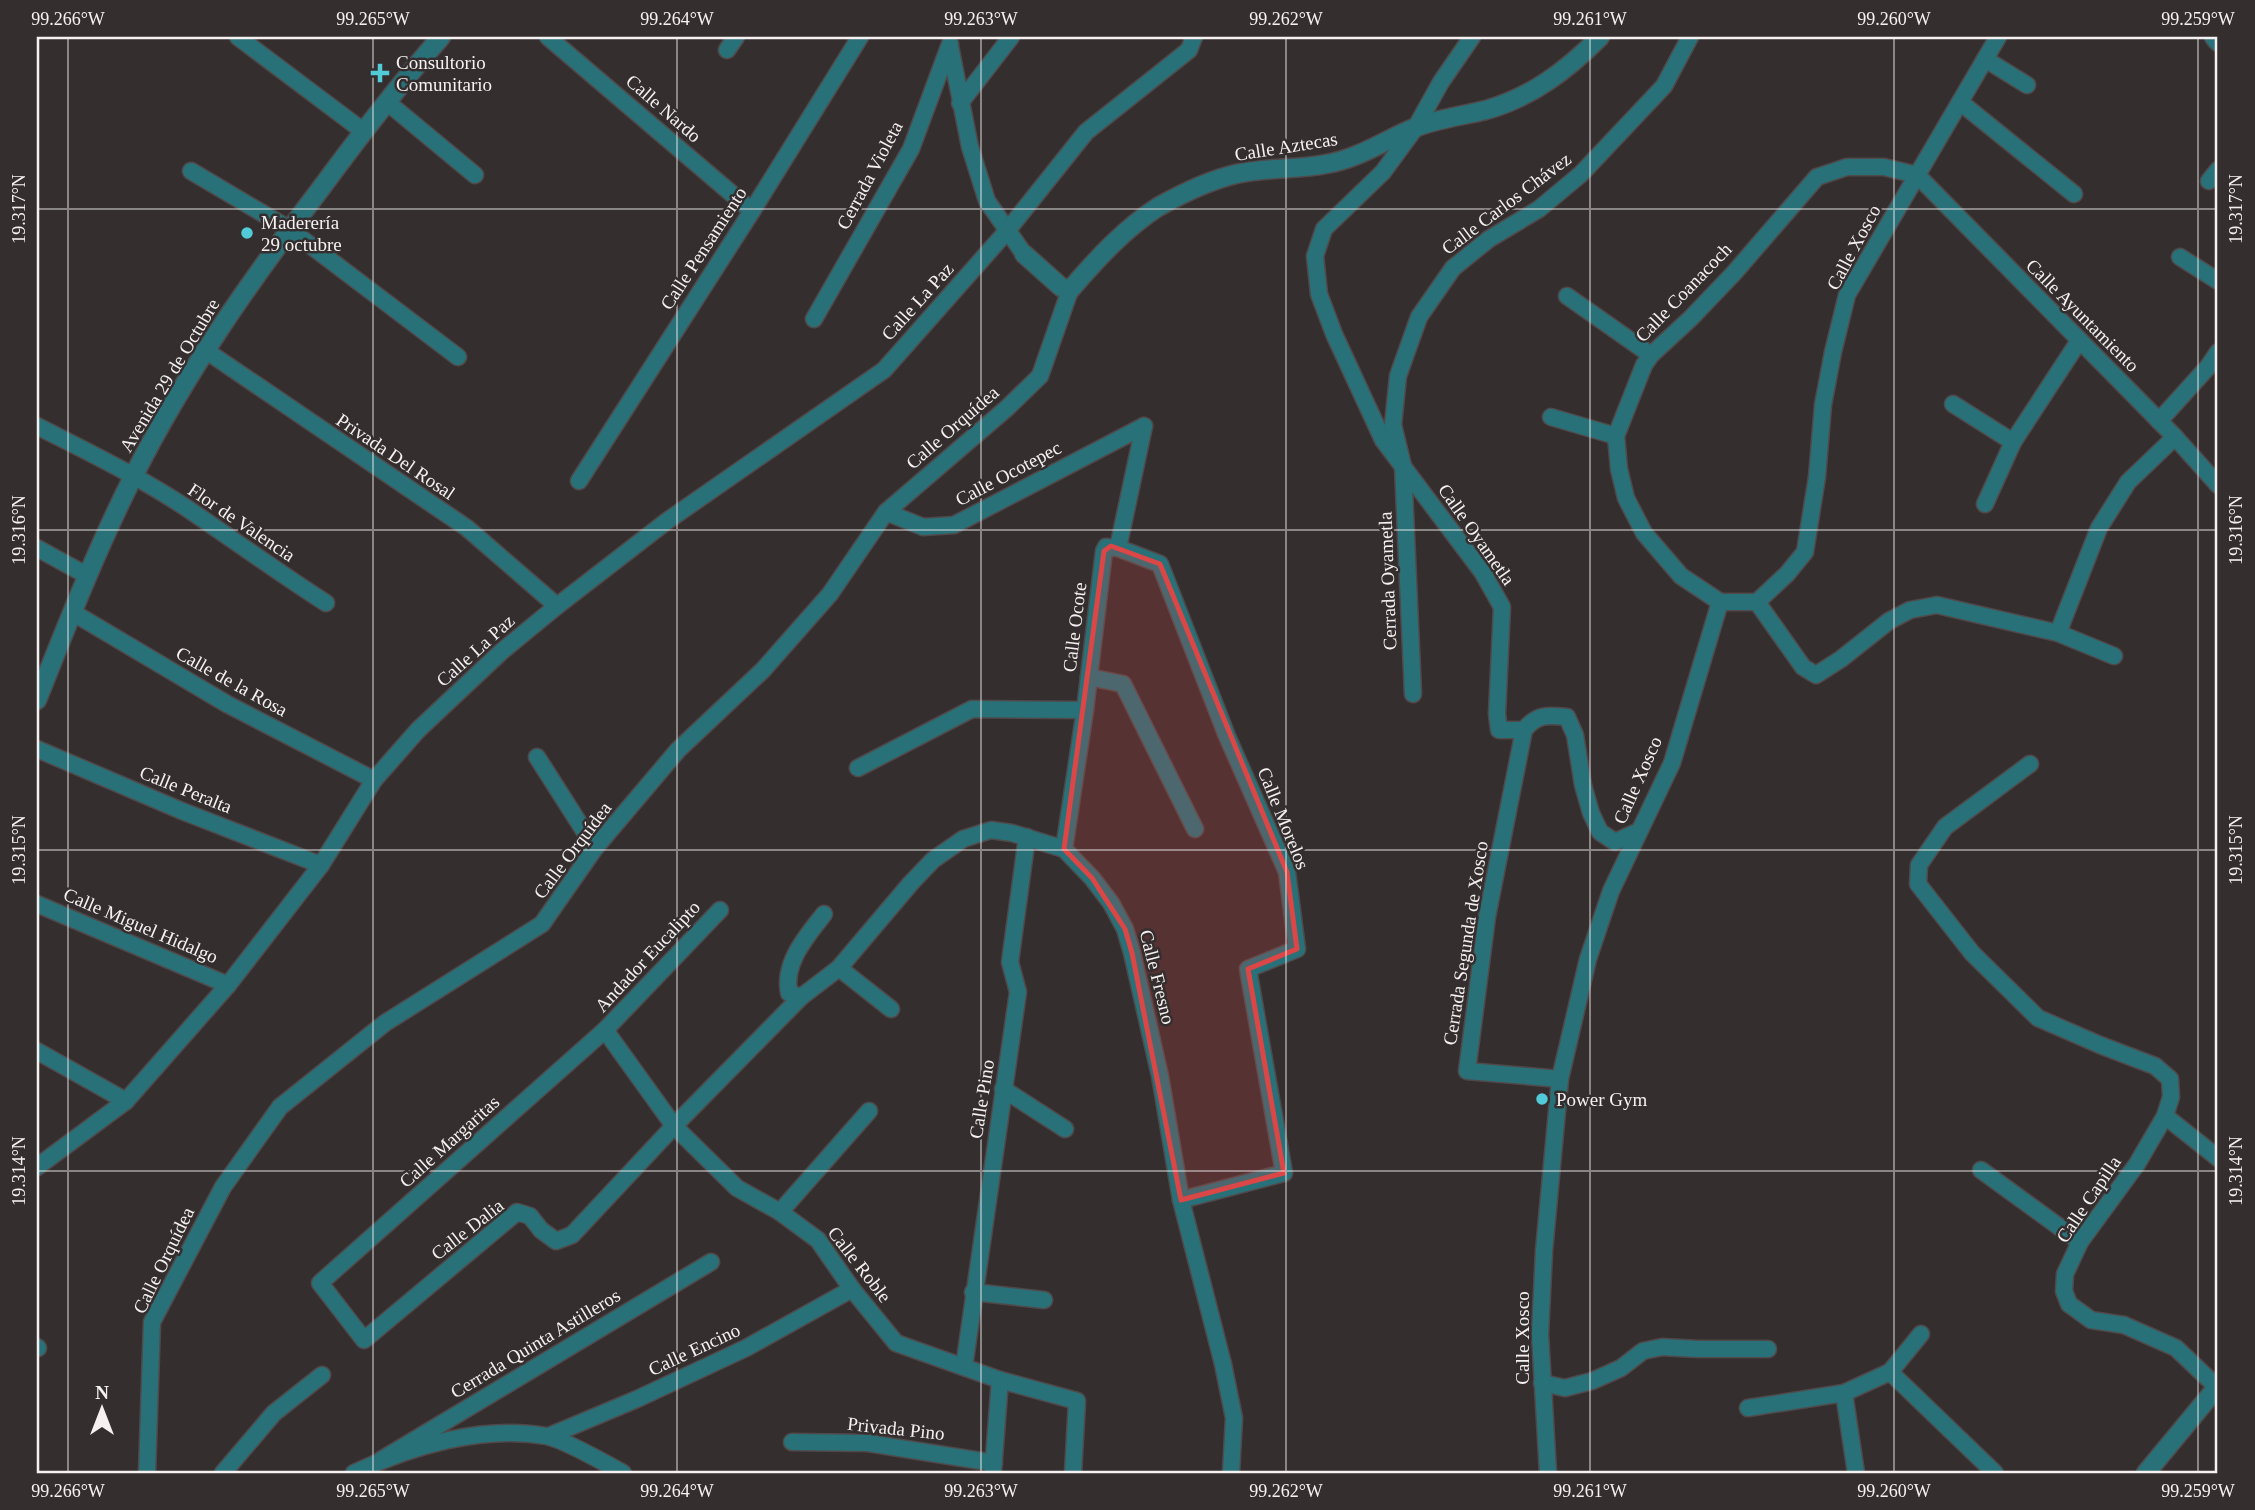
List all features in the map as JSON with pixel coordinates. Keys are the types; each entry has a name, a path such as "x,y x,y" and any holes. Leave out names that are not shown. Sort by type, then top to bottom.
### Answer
{"street":[{"path":"238,37 363,131"},
{"name":"Avenida 29 de Octubre","path":"37,700 72,612 134,476 205,349 289,229 363,131 441,37"},
{"name":"Calle Nardo","path":"548,37 752,211"},
{"name":"Calle Pensamiento","path":"579,481 860,37"},
{"path":"960,103 1011,37"},
{"name":"Calle La Paz","path":"37,1167 125,1101 228,985 321,865 374,780 418,730 501,652 667,521 884,370 1007,231 1086,132 1189,50 1194,37"},
{"path":"1403,466 1383,440 1334,334 1319,294 1315,256 1324,229 1384,172 1416,127 1441,82 1472,37"},
{"name":"Calle Aztecas","path":"1065,289 1130,229 1159,207 1195,190 1237,174 1328,164 1363,153 1416,127 1489,109 1540,88 1600,37"},
{"name":"Calle Carlos Chávez","path":"1403,466 1393,425 1398,376 1419,317 1453,268 1489,239 1539,209 1581,174 1664,86 1690,37"},
{"name":"Calle Xosco","path":"1757,602 1787,574 1805,552 1817,477 1823,405 1847,295 1998,37"},
{"path":"2214,37 2218,42"},
{"path":"949,40 970,147 987,201 1024,254 1065,289"},
{"name":"Cerrada Violeta","path":"814,319 911,149 949,40"},
{"path":"1985,60 2027,85"},
{"path":"387,102 475,174"},
{"path":"1960,102 2074,194"},
{"name":"Calle Coanacoch","path":"1720,602 1681,576 1644,533 1626,498 1619,469 1616,436 1644,365 1734,273 1817,177 1847,167 1884,167 1917,176"},
{"path":"191,171 289,229 458,357"},
{"name":"Calle Ayuntamiento","path":"1917,176 2175,437 2218,485"},
{"path":"2180,257 2218,281"},
{"name":"Calle Orquídea","path":"147,1473 152,1322 223,1187 280,1107 385,1023 542,924 595,848 678,751 763,670 830,594 886,512 1007,408 1040,376 1065,289"},
{"path":"1567,296 1651,355"},
{"path":"1985,504 2013,442 2079,341"},
{"name":"Privada Del Rosal","path":"205,349 467,528 557,606"},
{"path":"2159,421 2208,367 2218,352"},
{"path":"1954,404 2013,442"},
{"path":"1552,417 1616,436"},
{"name":"Flor de Valencia","path":"37,426 134,476 326,603"},
{"name":"Calle Ocotepec","path":"886,512 923,527 954,524 1144,426"},
{"name":"Calle Ocote","path":"1064,849 1085,710 1104,551 1106,547 1118,548 1144,426"},
{"path":"2058,633 2099,528 2128,482 2175,437"},
{"name":"Cerrada Oyametla","path":"1403,466 1413,694"},
{"name":"Calle Oyametla","path":"1403,466 1483,573 1502,607 1497,706 1499,730 1524,730"},
{"path":"37,548 88,576"},
{"name":"Calle Morelos","path":"1118,548 1160,564 1227,736 1287,872 1297,949 1248,969 1284,1173 1181,1200"},
{"path":"1720,602 1757,602 1803,667 1816,675 1889,621 1910,610 1937,605 2058,633 2114,656"},
{"name":"Calle Xosco","path":"1548,1473 1540,1334 1560,1079 1588,958 1611,891 1672,763 1720,602"},
{"name":"Calle de la Rosa","path":"72,612 227,704 374,780"},
{"path":"1089,677 1123,684 1195,829"},
{"path":"858,768 972,709 1085,710"},
{"path":"1524,730 1532,720 1548,715 1567,717 1575,735 1586,794 1600,832 1615,842 1637,832"},
{"name":"Cerrada Segunda de Xosco","path":"1524,730 1487,916 1466,1071 1560,1079"},
{"name":"Calle Peralta","path":"37,749 182,811 321,865"},
{"path":"537,757 595,848"},
{"path":"2030,764 1945,827 1919,865 1919,884 1972,953 2038,1018 2155,1066 2170,1079 2171,1097 2165,1116 2218,1158"},
{"name":"Calle Fresno","path":"674,1126 801,997 838,968 933,860 963,839 991,830 1027,837 1064,849 1092,878 1111,903 1125,929 1160,1076 1181,1200 1234,1418 1231,1473"},
{"name":"Calle Pino","path":"964,1367 1018,992 1010,962 1027,837"},
{"name":"Calle Miguel Hidalgo","path":"37,904 228,985"},
{"name":"Andador Eucalipto","path":"605,1030 720,910"},
{"path":"801,997 789,993 786,982 792,962 805,937 824,914"},
{"path":"838,968 891,1009"},
{"name":"Calle Roble","path":"605,1030 674,1126 737,1188 780,1212 817,1240 896,1343 1000,1380 1077,1401 1073,1473"},
{"name":"Calle Margaritas","path":"320,1283 605,1030"},
{"path":"37,1051 125,1101"},
{"path":"1003,1089 1065,1129"},
{"path":"780,1212 869,1111"},
{"name":"Calle Capilla","path":"2165,1116 2137,1164 2080,1242 2064,1274 2064,1291 2069,1304 2091,1320 2124,1325 2176,1348 2218,1386"},
{"name":"Calle Dalia","path":"320,1283 364,1340 517,1212 530,1216 541,1230 556,1241 572,1235 674,1126"},
{"path":"1981,1170 2080,1242"},
{"name":"Cerrada Quinta Astilleros","path":"382,1460 711,1262"},
{"name":"Calle Encino","path":"548,1436 637,1399 746,1348 852,1289"},
{"path":"973,1292 1044,1300"},
{"path":"1748,1408 1844,1393 1890,1372 1921,1334"},
{"path":"1542,1383 1565,1388 1592,1381 1621,1367 1643,1352 1662,1347 1768,1349"},
{"path":"1890,1372 1996,1473"},
{"path":"223,1473 274,1413 322,1375"},
{"path":"993,1468 1000,1380"},
{"path":"2146,1473 2218,1386"},
{"path":"1844,1393 1856,1473"},
{"path":"354,1473 382,1460 459,1437 510,1433 548,1436 623,1473"},
{"name":"Privada Pino","path":"792,1441 868,1443 993,1468"}],"highlighted area":[{"path":"1111,546 1160,564 1287,872 1297,949 1248,969 1284,1173 1181,1200 1132,953 1125,929 1092,878 1064,849 1104,551"}],"place":[{"name":"Consultorio Comunitario","path":"380,73"},
{"name":"Maderería 29 octubre","path":"247,233"},
{"name":"Power Gym","path":"1542,1099"}]}
